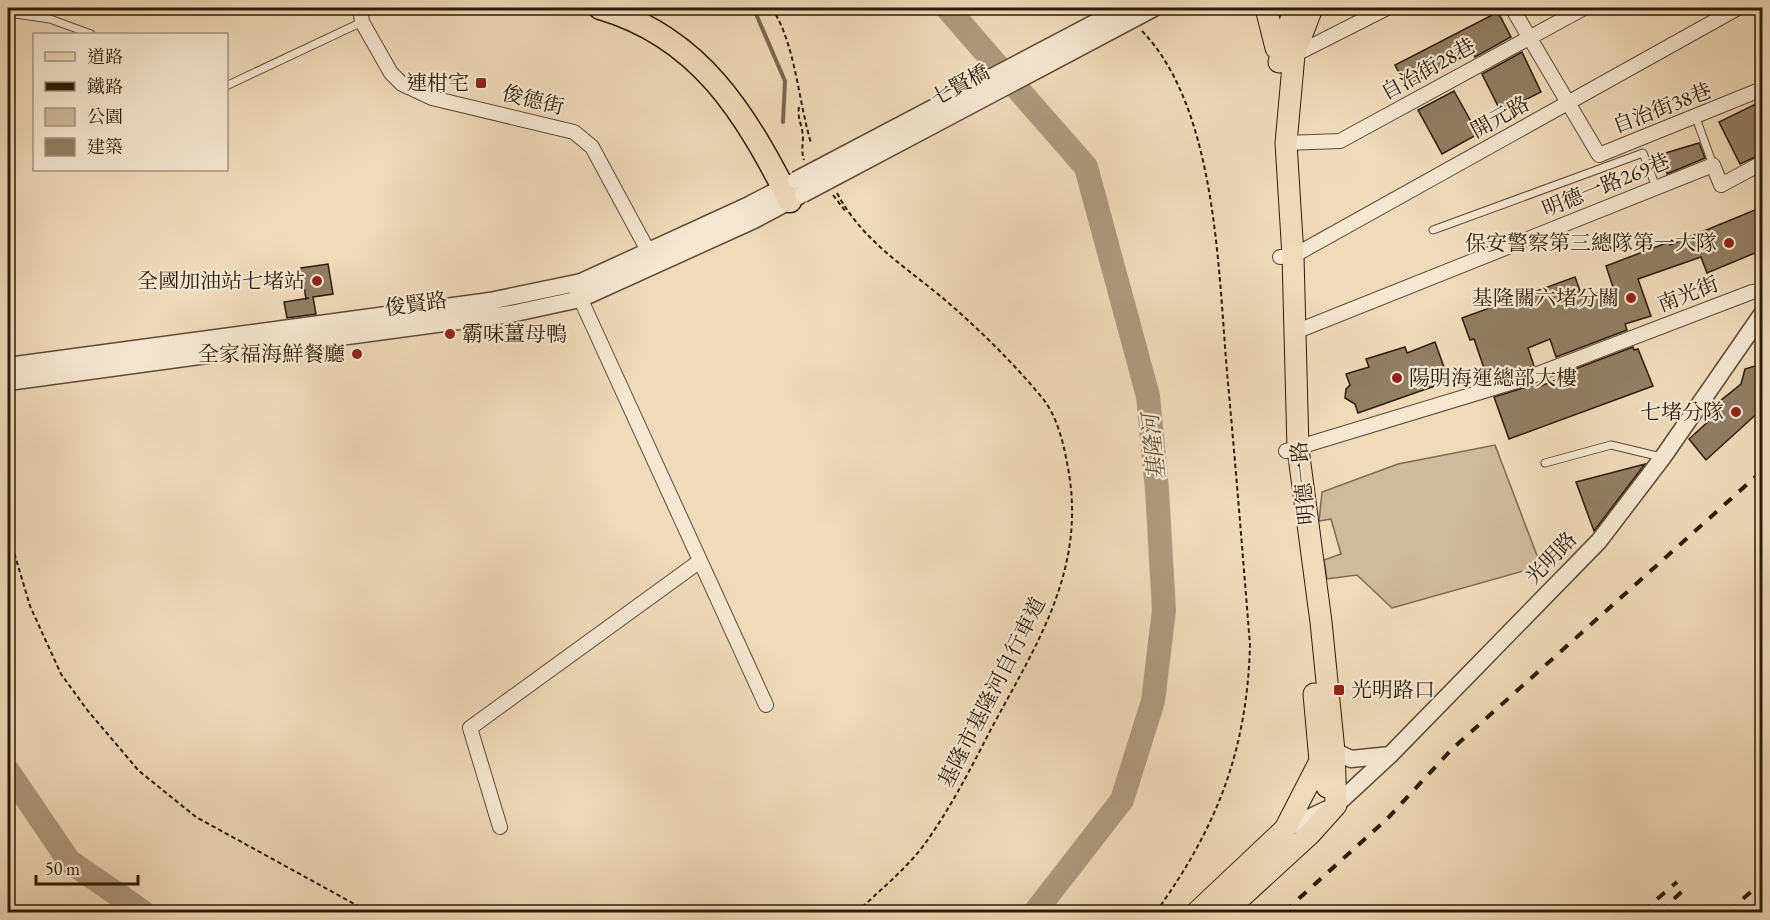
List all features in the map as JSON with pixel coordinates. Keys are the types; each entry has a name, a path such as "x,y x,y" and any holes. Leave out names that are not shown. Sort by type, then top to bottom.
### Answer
{"highway":[{"path":"600,8 645,25 696,60 720,85 792,185"}],"main road":[{"path":"1266,8 1287,56"},
{"name":"明德一路","path":"1292,450 1295,332 1273,139 1294,8"},
{"name":"明德一路","path":"1312,8 1287,56 1286,256 1292,450 1313,672 1327,756 1325,783 1336,805"},
{"path":"1197,912 1285,829 1327,756"},
{"path":"1225,912 1310,834 1336,805"}],"street":[{"path":"360,8 362,22"},
{"name":"七賢橋","path":"792,185 1124,8"},
{"path":"1287,56 1387,8"},
{"path":"1512,8 1568,103"},
{"name":"自治街28巷","path":"1286,143 1340,141 1584,8"},
{"name":"開元路","path":"1286,256 1738,8"},
{"name":"七賢橋","path":"792,185 830,186 1144,17"},
{"name":"俊德街","path":"362,22 391,73 416,92 574,132 585,139 592,147 652,259"},
{"name":"自治街38巷","path":"1568,103 1599,155 1696,118 1762,89"},
{"path":"1713,165 1721,185 1762,163"},
{"name":"明德一路269巷","path":"1295,332 1713,165"},
{"name":"俊賢路","path":"9,369 512,314 577,291 652,259 792,185"},
{"path":"577,291 766,705"},
{"name":"南光街","path":"1292,450 1527,378 1752,292 1762,291"},
{"name":"光明路","path":"1285,829 1336,805 1390,755 1599,541 1663,457 1762,314"},
{"path":"500,827 470,728 700,561"},
{"path":"1327,756 1350,759 1390,755"}],"lane":[{"path":"8,14 50,19 88,33"},
{"path":"228,85 362,22"},
{"path":"1696,118 1713,165"},
{"path":"1433,231 1642,153 1656,188"},
{"path":"1545,463 1611,445 1663,457"}],"path":[{"path":"772,8 779,19 797,78 800,105 811,143"},
{"path":"1144,17 1181,93 1205,168 1215,236 1250,645 1249,687 1244,724 1222,797 1203,840 1156,912"},
{"path":"792,185 803,135 798,114 800,105"},
{"name":"基隆市基隆河自行車道","path":"830,186 849,217"},
{"name":"基隆市基隆河自行車道","path":"830,186 849,217 904,268 951,305 1045,402 1056,423 1066,456 1073,495 1074,525 1068,566 1041,637 967,776 923,846 857,912"},
{"path":"8,532 30,606 61,674 88,711 139,771 196,817 369,912"}],"green space":[{"path":"1495,445 1541,566 1392,608 1357,575 1327,579 1324,560 1341,554 1331,519 1319,521 1322,492 1398,464"}],"building":[{"path":"1498,12 1511,37 1475,57 1472,52 1406,86 1395,65"},
{"path":"1522,52 1541,92 1501,112 1482,74"},
{"path":"1454,91 1478,134 1442,154 1418,110"},
{"path":"1762,101 1762,154 1740,164 1719,122"},
{"path":"1699,143 1705,158 1667,174 1662,154"},
{"path":"1762,207 1762,250 1707,273 1701,257 1638,279 1651,316 1625,324 1627,330 1556,357 1550,339 1528,348 1534,366 1488,380 1474,339 1470,340 1462,318 1575,277 1583,299 1613,287 1606,266 1669,242 1670,245"},
{"name":"全國加油站七堵站","path":"328,264 333,294 313,297 316,314 287,318 284,302 306,298 301,268"},
{"name":"陽明海運總部大樓","path":"1435,342 1449,381 1358,413 1355,404 1345,398 1346,389 1350,385 1346,374 1369,367 1366,359 1405,347 1407,353"},
{"path":"1633,347 1634,350 1638,349 1653,386 1509,439 1494,397 1540,383 1541,386 1563,377 1562,374"},
{"name":"七堵分隊","path":"1758,365 1762,370 1762,409 1706,460 1689,439 1711,419 1708,415 1722,404 1720,401 1741,384 1745,369"},
{"path":"1645,464 1594,531 1576,482"}],"waterway":[{"path":"762,8 756,14 785,81 783,122"},
{"name":"基隆河","path":"947,8 1086,167 1148,396 1157,490 1164,610 1153,701 1122,800 1035,912"},
{"name":"基隆河","path":"8,771 69,861 143,912"}],"railway":[{"path":"1284,912 1387,819 1452,749 1762,471"},
{"path":"1642,912 1677,882"},
{"path":"1728,912 1762,882"},
{"path":"1659,912 1685,889"}],"place":[{"name":"連柑宅","path":"481,83"},
{"name":"保安警察第三總隊第一大隊","path":"1729,243"},
{"name":"全國加油站七堵站","path":"317,281"},
{"name":"基隆關六堵分關","path":"1631,298"},
{"name":"霸味薑母鴨","path":"450,334"},
{"name":"全家福海鮮餐廳","path":"357,354"},
{"name":"陽明海運總部大樓","path":"1397,378"},
{"name":"七堵分隊","path":"1736,412"},
{"name":"光明路口","path":"1339,690"}]}
